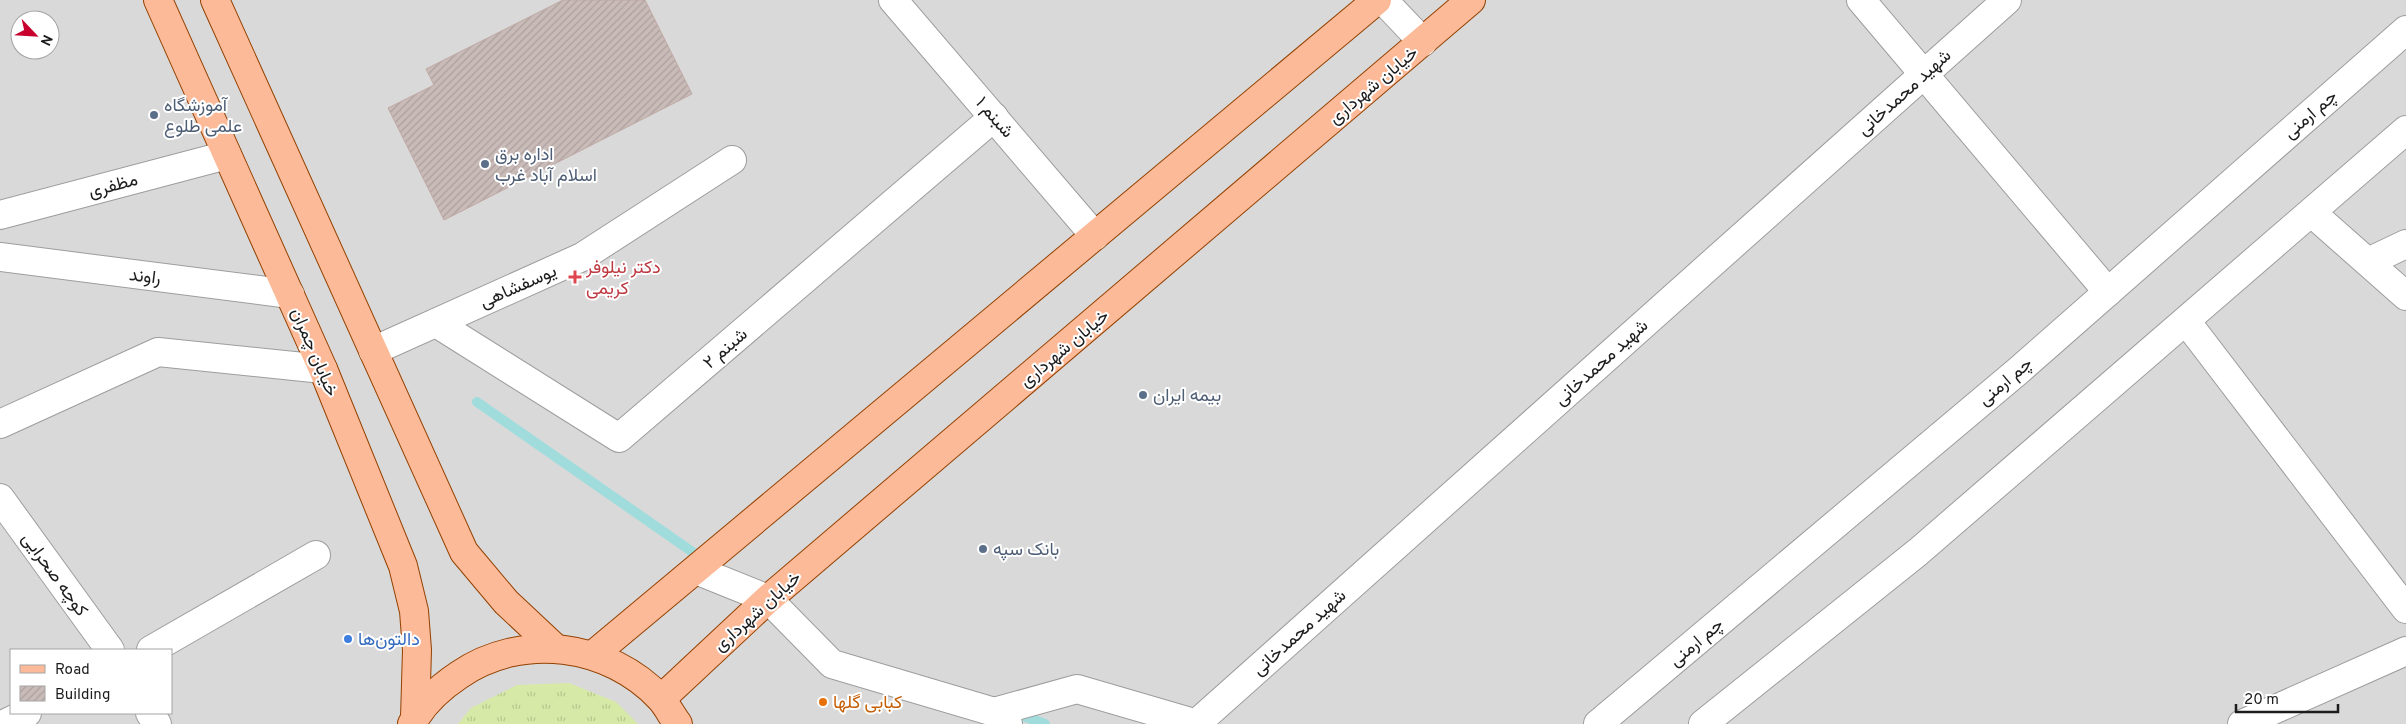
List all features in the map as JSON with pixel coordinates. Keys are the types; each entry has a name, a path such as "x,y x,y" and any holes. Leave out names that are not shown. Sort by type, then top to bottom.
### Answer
{"main road":[{"name":"خیابان چمران","path":"158,0 324,369 403,566 414,611 417,650 414,721"},
{"path":"215,0 464,552 506,602 554,647"},
{"path":"593,655 1377,0"},
{"name":"خیابان شهرداری","path":"661,699 768,599 1471,0"},
{"path":"414,721 442,687 475,664 513,651 554,647 593,655 630,672 661,699 678,724"}],"street":[{"name":"شبنم ۱","path":"893,0 1096,236"},
{"path":"1383,0 1423,42"},
{"path":"1861,0 2108,292"},
{"name":"شهید محمدخانی","path":"1196,724 2007,0"},
{"name":"چم ارمنی","path":"1598,724 2018,371 2406,30"},
{"name":"شبنم ۲","path":"436,323 619,438 994,117"},
{"path":"1703,724 1918,552 2406,130"},
{"name":"مظفری","path":"0,215 227,155"},
{"name":"یوسفشاهی","path":"373,350 582,257 732,160"},
{"path":"2312,213 2406,296"},
{"path":"2368,262 2406,244"},
{"name":"راوند","path":"0,257 290,294"},
{"path":"2186,321 2406,609"},
{"path":"0,424 158,352 324,369"},
{"name":"کوچه صحرایی","path":"0,498 109,649"},
{"path":"153,649 316,555"},
{"path":"696,570 768,599 832,664 1001,718 1077,689 1196,724"},
{"path":"2242,724 2406,651"},
{"path":"4,724 26,714"}],"shaded area":[{"path":"0,0 2406,0 2406,724 0,724"}],"green space":[{"path":"569,683 616,702 638,724 458,724 471,708 517,685"}],"building":[{"name":"اداره برق اسلام آباد غرب","path":"563,0 645,0 692,94 444,220 388,108 434,85 426,69"}],"waterway":[{"path":"477,402 704,560"},
{"path":"1015,713 1045,724"}],"place":[{"name":"آموزشگاه علمی طلوع","path":"154,115"},
{"name":"اداره برق اسلام آباد غرب","path":"485,164"},
{"name":"دکتر نیلوفر کریمی","path":"575,277"},
{"name":"بیمه ایران","path":"1143,395"},
{"name":"بانک سپه","path":"983,549"},
{"name":"دالتون‌ها","path":"348,639"},
{"name":"کبابی گلها","path":"823,702"}]}
